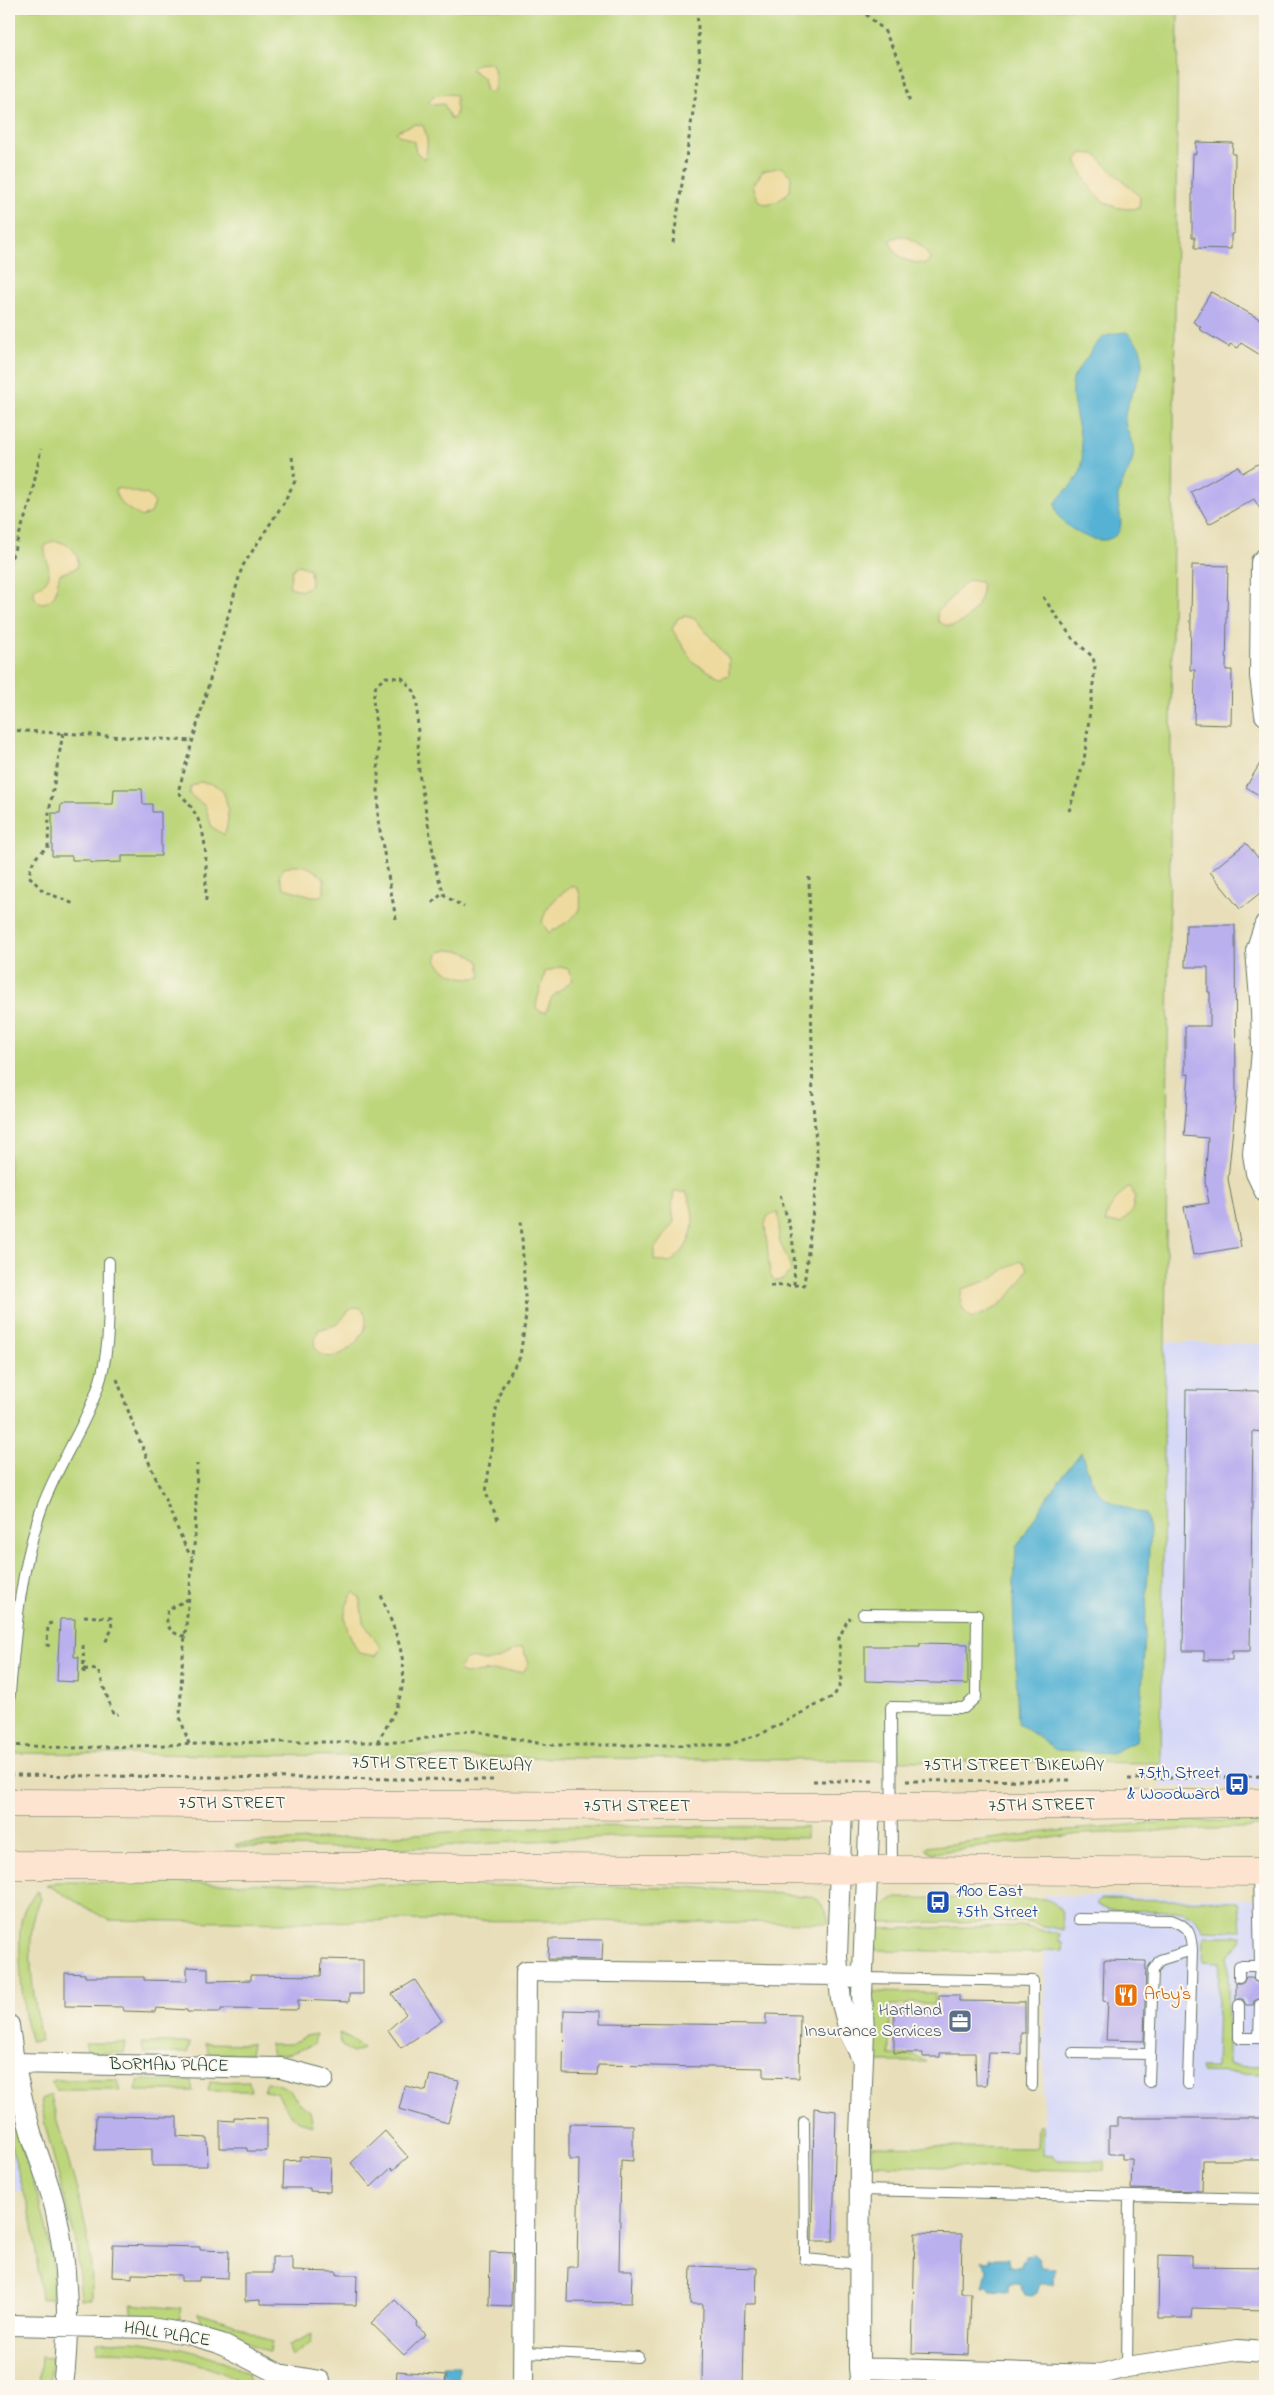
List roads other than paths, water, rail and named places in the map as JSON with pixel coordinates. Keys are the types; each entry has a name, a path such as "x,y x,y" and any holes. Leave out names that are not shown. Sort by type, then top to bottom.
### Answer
{"main road":[{"name":"75TH STREET","path":"9,1803 881,1807 1265,1803"},
{"path":"9,1865 1261,1872"}],"street":[{"path":"1265,558 1261,562 1260,676 1265,715"},
{"path":"1265,924 1256,951 1262,1050 1253,1154 1256,1172 1265,1192"},
{"path":"842,1807 837,1957 841,2000 850,2034 862,2058"},
{"path":"881,1807 880,1871 863,1978 860,2377 1067,2380 1098,2375 1127,2367 1238,2350 1265,2352"},
{"path":"524,2386 526,1971 839,1975 863,1978"},
{"path":"9,2025 11,2063 56,2215 62,2252 67,2326 63,2386"},
{"name":"BORMAN PLACE","path":"11,2063 281,2068 323,2079"},
{"name":"HALL PLACE","path":"9,2325 150,2328 188,2334 225,2346 279,2374 320,2381"}],"lane":[{"path":"9,1704 18,1608 39,1514 81,1430 98,1388 104,1359 109,1262"},
{"path":"863,1614 977,1615 976,1697 964,1708 891,1707 881,1807"},
{"path":"1259,1977 1262,1966 1261,1872"},
{"path":"1078,1919 1171,1920 1185,1925 1190,1932 1192,1950 1188,2084"},
{"path":"1149,2082 1153,1970 1160,1960 1192,1950"},
{"path":"1239,1977 1239,1966 1262,1966"},
{"path":"863,1978 1033,1981 1032,2086"},
{"path":"1239,2005 1239,2038 1262,2038 1260,2005"},
{"path":"1073,2053 1150,2054"},
{"path":"804,2122 804,2259 860,2264"},
{"path":"860,2190 1265,2199"},
{"path":"1127,2367 1129,2196"},
{"path":"524,2352 638,2358"}],"water":[{"path":"1127,332 1139,346 1142,359 1140,376 1129,400 1125,417 1134,453 1131,466 1119,491 1118,501 1121,523 1119,531 1113,537 1106,540 1098,540 1089,538 1072,529 1058,515 1055,504 1075,480 1082,463 1081,442 1073,397 1073,379 1092,350 1103,338 1108,335"},
{"path":"1081,1452 1096,1489 1101,1495 1117,1504 1145,1514 1150,1529 1142,1695 1136,1741 1112,1753 1056,1750 1018,1723 1013,1600 1016,1548 1049,1494"},
{"path":"1033,2254 1038,2258 1041,2267 1055,2268 1054,2284 1040,2284 1037,2293 1032,2296 1025,2295 1019,2283 1009,2283 1009,2292 990,2291 989,2287 983,2287 987,2270 982,2261 990,2262 990,2258 1009,2258 1010,2266 1020,2267 1026,2255"},
{"path":"443,2366 459,2366 458,2386 442,2386"}],"place":[{"name":"75th Street & Woodward","path":"1237,1784"},
{"name":"1900 East 75th Street","path":"938,1902"},
{"name":"Arby's","path":"1126,1995"},
{"name":"Hartland Insurance Services","path":"960,2021"}]}
